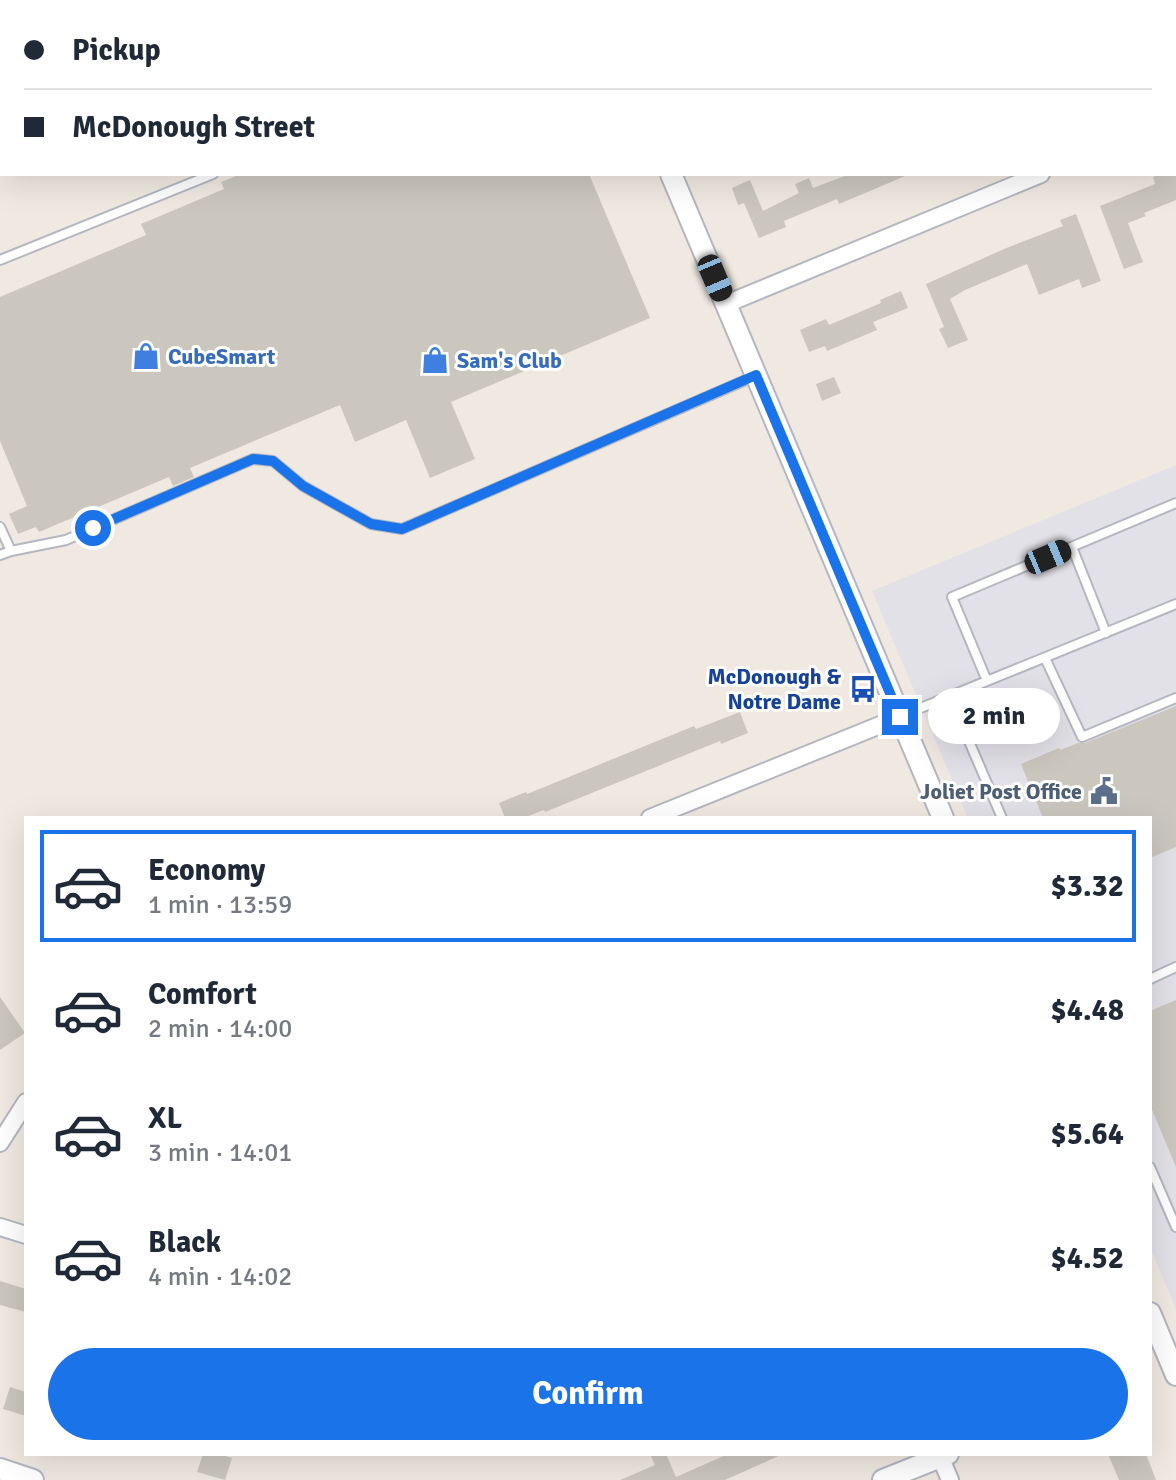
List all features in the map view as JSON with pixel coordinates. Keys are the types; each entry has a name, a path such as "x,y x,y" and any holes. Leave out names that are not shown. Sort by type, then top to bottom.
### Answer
{"street":[{"path":"672,176 942,816"},
{"path":"726,304 1036,176"},
{"path":"670,814 900,717"},
{"path":"0,1143 24,1105"},
{"path":"0,1227 24,1234"},
{"path":"1152,1317 1174,1365 1152,1370"},
{"path":"883,1480 941,1456"},
{"path":"943,1456 950,1480"},
{"path":"0,1469 33,1480"}],"lane":[{"path":"0,260 208,176"},
{"path":"0,555 66,540 253,459 273,461 303,486 371,524 402,529 756,375"},
{"path":"987,681 952,597 1176,503"},
{"path":"0,527 11,551"},
{"path":"1072,547 1106,633"},
{"path":"900,717 1176,604"},
{"path":"1045,658 1082,737 1176,698"},
{"path":"950,697 1001,816"},
{"path":"1152,978 1176,967"},
{"path":"1152,1172 1176,1227"}],"shaded area":[{"path":"1176,465 1176,1309 1152,1252 1152,816 967,816 872,591"}],"building":[{"path":"236,176 590,176 650,318 451,402 475,459 430,478 406,420 355,442 340,405 190,468 194,477 173,486 169,477 39,532 36,527 18,534 9,514 27,506 0,441 0,297 146,235 141,224 224,189 221,182"},
{"path":"845,176 905,176 839,204 837,199 784,221 786,227 759,238 744,203 738,205 732,188 750,180 763,211 799,193 795,184 809,178 813,188"},
{"path":"1176,176 1176,200 1128,223 1143,262 1124,269 1100,206 1155,184 1153,177"},
{"path":"1076,214 1101,281 1082,288 1079,279 1039,295 1027,264 965,290 950,299 968,340 948,348 939,329 944,327 926,284 1063,226 1060,220"},
{"path":"901,291 908,308 873,322 877,330 827,351 825,346 809,352 800,330 826,319 829,325"},
{"path":"834,377 841,393 822,401 816,384"},
{"name":"Joliet Post Office","path":"1176,706 1176,847 1152,857 1152,816 1042,816 1021,764 1059,748 1085,743"},
{"path":"740,712 748,733 721,744 720,741 545,812 504,816 499,803 694,726 696,729"},
{"path":"0,997 24,1034 0,1050"},
{"path":"1176,1000 1176,1167 1152,1110 1152,1010"},
{"path":"0,1281 24,1288 24,1311 0,1305"},
{"path":"10,1387 24,1391 24,1415 3,1409"},
{"path":"202,1456 232,1458 225,1480 197,1472"},
{"path":"651,1456 667,1456 676,1477 723,1456 779,1456 725,1480 620,1480 655,1465"},
{"path":"1109,1456 1147,1456 1156,1480 1119,1480"}],"place":[{"name":"CubeSmart","path":"146,356"},
{"name":"Sam's Club","path":"435,360"},
{"name":"McDonough & Notre Dame","path":"863,689"},
{"name":"Joliet Post Office","path":"1104,791"}],"route":[{"path":"93,528 253,459 273,461 303,486 371,524 402,529 756,375 900,717"}]}
